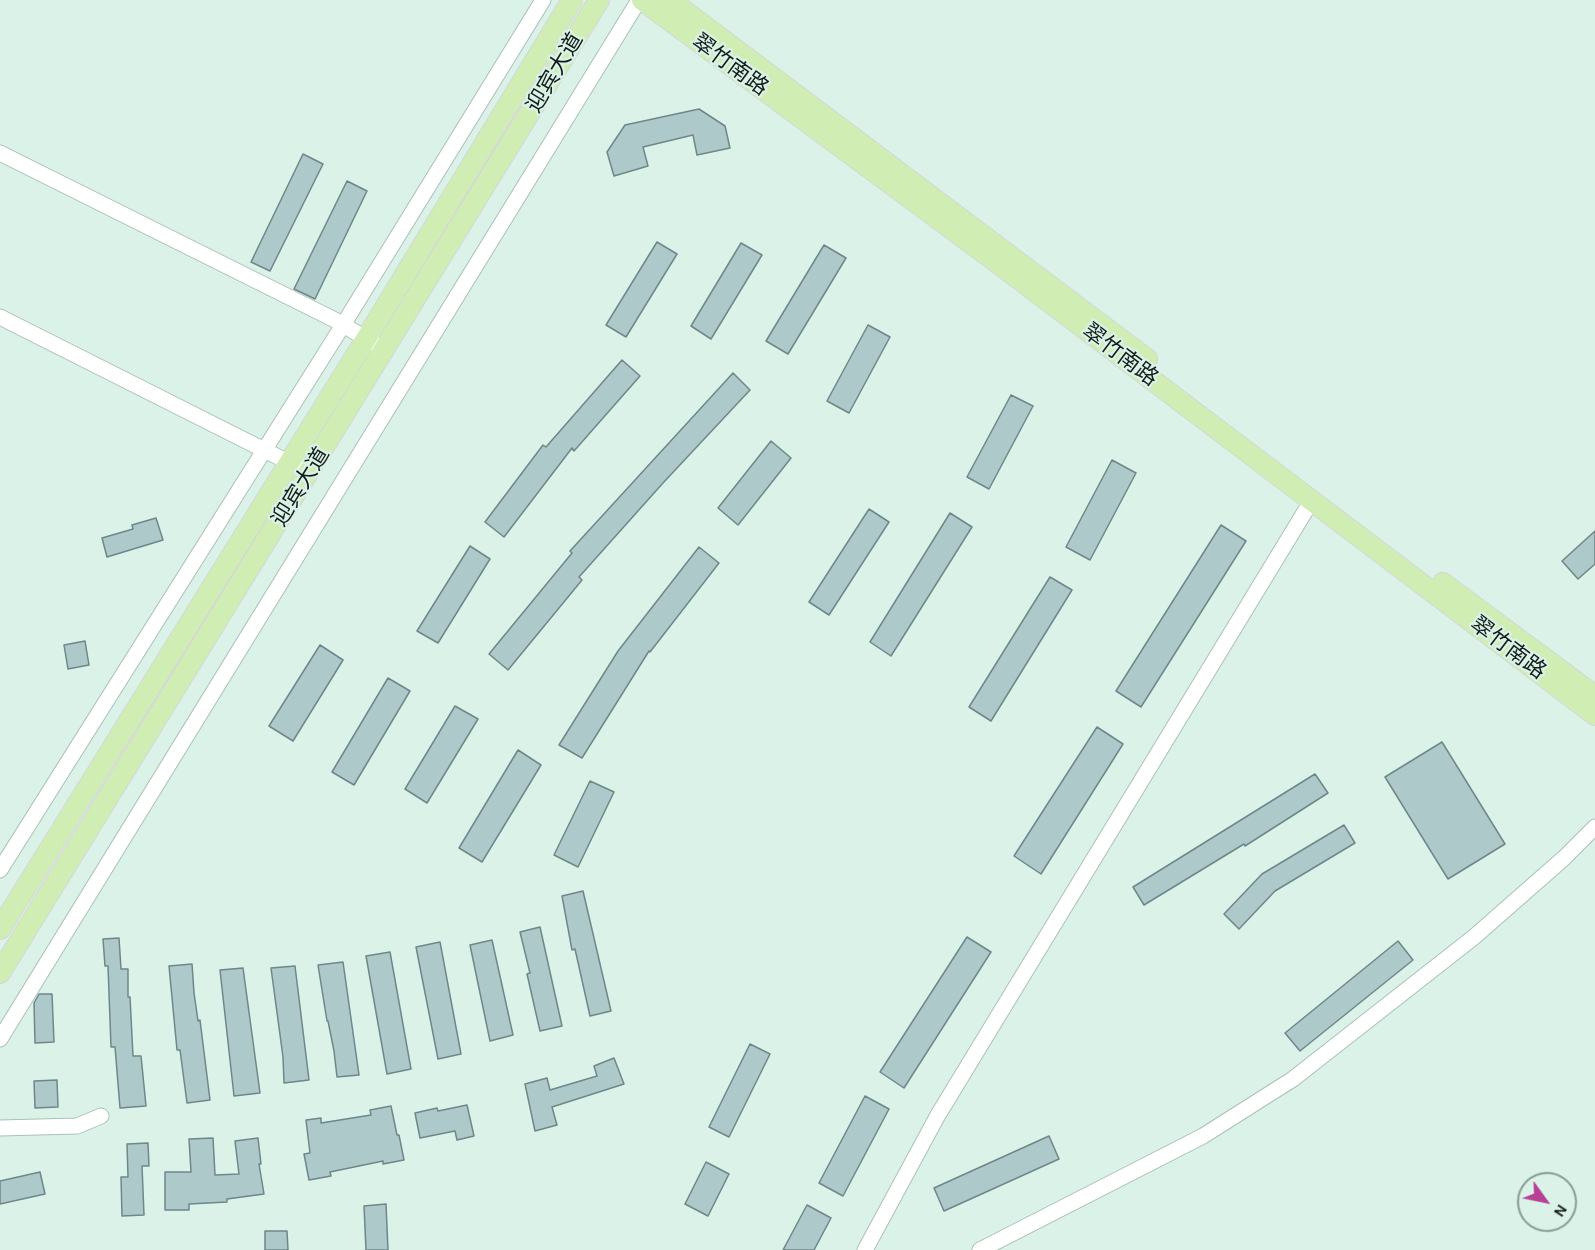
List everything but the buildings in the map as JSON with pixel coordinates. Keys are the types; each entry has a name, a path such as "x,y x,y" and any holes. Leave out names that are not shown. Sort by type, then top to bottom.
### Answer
{"main road":[{"name":"迎宾大道","path":"0,929 366,339 572,0"},
{"name":"迎宾大道","path":"0,973 386,350 599,0"},
{"name":"翠竹南路","path":"641,0 1013,275 1595,715"},
{"name":"翠竹南路","path":"670,0 1595,696"}],"street":[{"path":"0,870 343,325 543,0"},
{"path":"0,1039 641,0"},
{"path":"0,153 343,325 386,350"},
{"path":"0,317 290,462 309,474"},
{"path":"865,1250 938,1115 1312,500"},
{"path":"980,1250 1203,1136 1293,1079 1474,937 1564,858 1595,827"},
{"path":"0,1128 77,1126 101,1116"}]}
